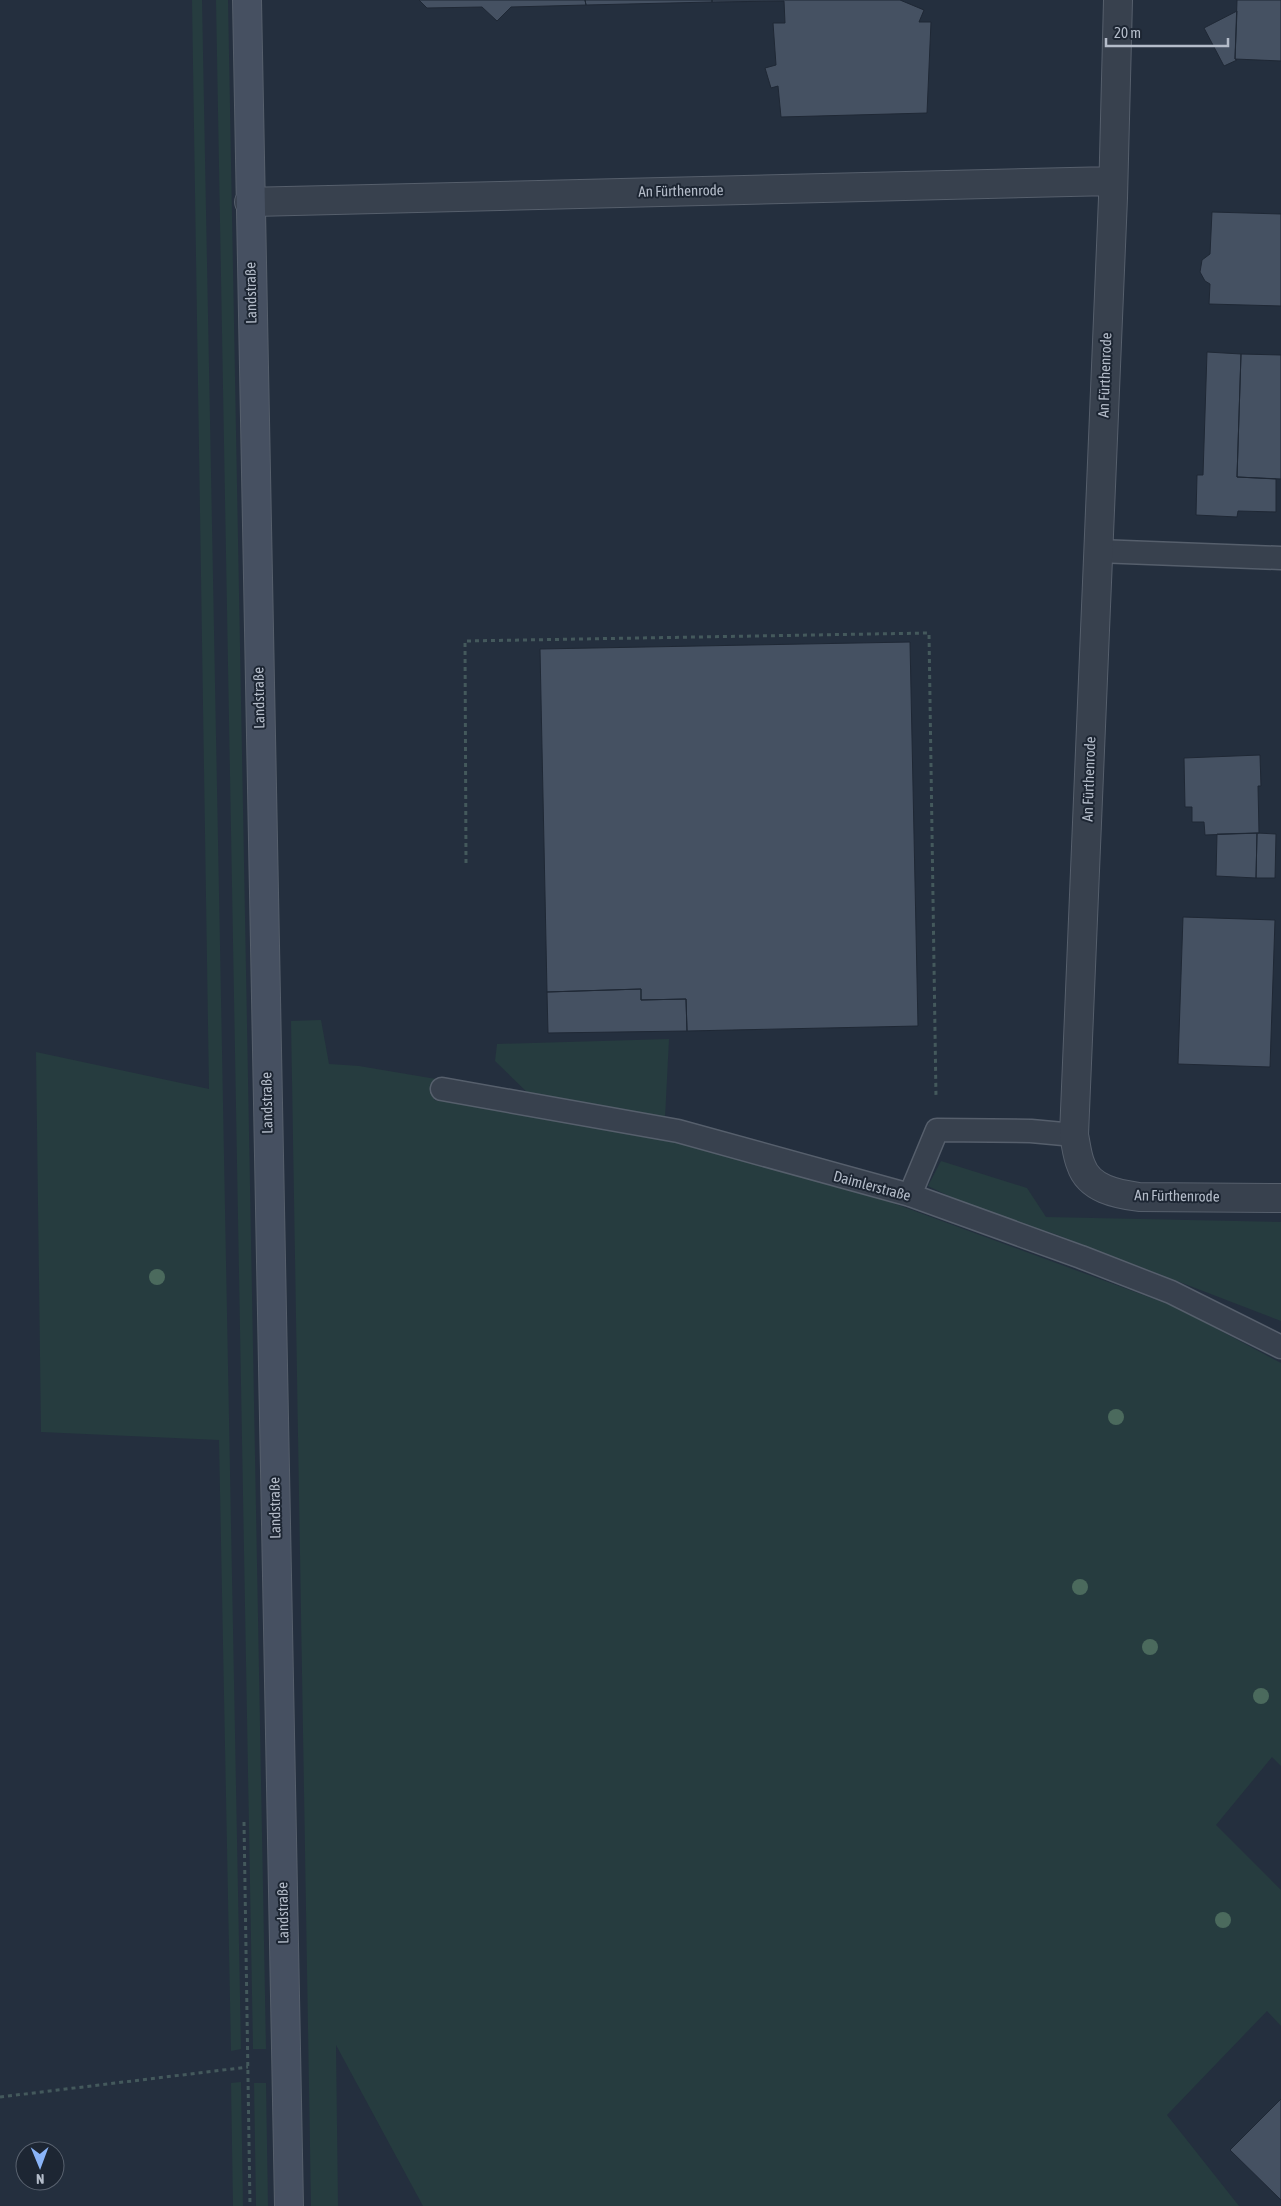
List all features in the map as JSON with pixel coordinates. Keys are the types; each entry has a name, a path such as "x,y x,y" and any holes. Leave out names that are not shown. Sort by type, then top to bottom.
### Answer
{"street":[{"name":"Landstraße","path":"247,0 249,202 289,2206"},
{"name":"An Fürthenrode","path":"1118,0 1113,181 1074,1135 1081,1166 1089,1180 1119,1194 1139,1197 1281,1198"},
{"name":"An Fürthenrode","path":"249,202 1113,181"}],"lane":[{"path":"1098,551 1281,558"},
{"name":"Daimlerstraße","path":"442,1089 678,1131 910,1195 1171,1292 1281,1347"},
{"path":"910,1195 937,1130 1031,1131 1074,1135"}],"path":[{"path":"466,864 465,641 930,633 937,1130"},
{"path":"0,2097 286,2062"}],"green space":[{"path":"192,0 202,0 241,2049 231,2051 219,1440 41,1432 36,1052 209,1089"},
{"path":"216,0 228,0 266,2049 253,2049"},
{"path":"321,1020 329,1064 359,1066 436,1079 434,1100 523,1112 687,1142 852,1188 1176,1307 1281,1363 1281,1766 1272,1757 1216,1825 1281,1890 1281,2026 1267,2011 1167,2115 1239,2206 423,2206 336,2045 338,2206 311,2206 291,1021"},
{"path":"669,1039 665,1118 530,1095 495,1061 497,1044"},
{"path":"941,1161 1027,1188 1046,1217 1281,1222 1281,1321 1052,1233 986,1214 928,1186"},
{"path":"241,2082 243,2206 233,2206 231,2083"},
{"path":"254,2083 266,2083 268,2206 256,2206"}],"building":[{"path":"419,0 585,0 586,5 511,7 497,21 482,7 427,8"},
{"path":"585,0 712,0 712,2 586,5"},
{"path":"712,0 900,0 924,10 919,22 931,22 927,113 781,117 778,86 771,88 765,68 776,65 773,23 785,23 784,1 712,2"},
{"path":"1237,0 1281,0 1281,61 1235,59"},
{"path":"1237,11 1235,59 1237,60 1224,66 1204,28"},
{"path":"1212,212 1281,214 1281,306 1209,304 1210,284 1205,281 1200,272 1202,260 1210,254"},
{"path":"1207,352 1241,354 1237,477 1276,479 1276,512 1238,511 1237,517 1196,515 1197,475 1203,475"},
{"path":"1241,354 1281,355 1281,479 1237,477"},
{"path":"910,642 918,1026 687,1031 686,999 641,1000 641,989 547,992 540,649"},
{"path":"1260,755 1261,786 1258,786 1259,833 1205,835 1204,822 1192,822 1192,807 1185,807 1184,758"},
{"path":"1257,833 1256,878 1216,876 1217,834"},
{"path":"1257,833 1276,834 1275,878 1256,878"},
{"path":"1183,917 1275,920 1270,1067 1178,1064"},
{"path":"641,989 641,1000 686,999 687,1031 548,1033 547,992"},
{"path":"1281,2099 1281,2200 1230,2150"}]}
